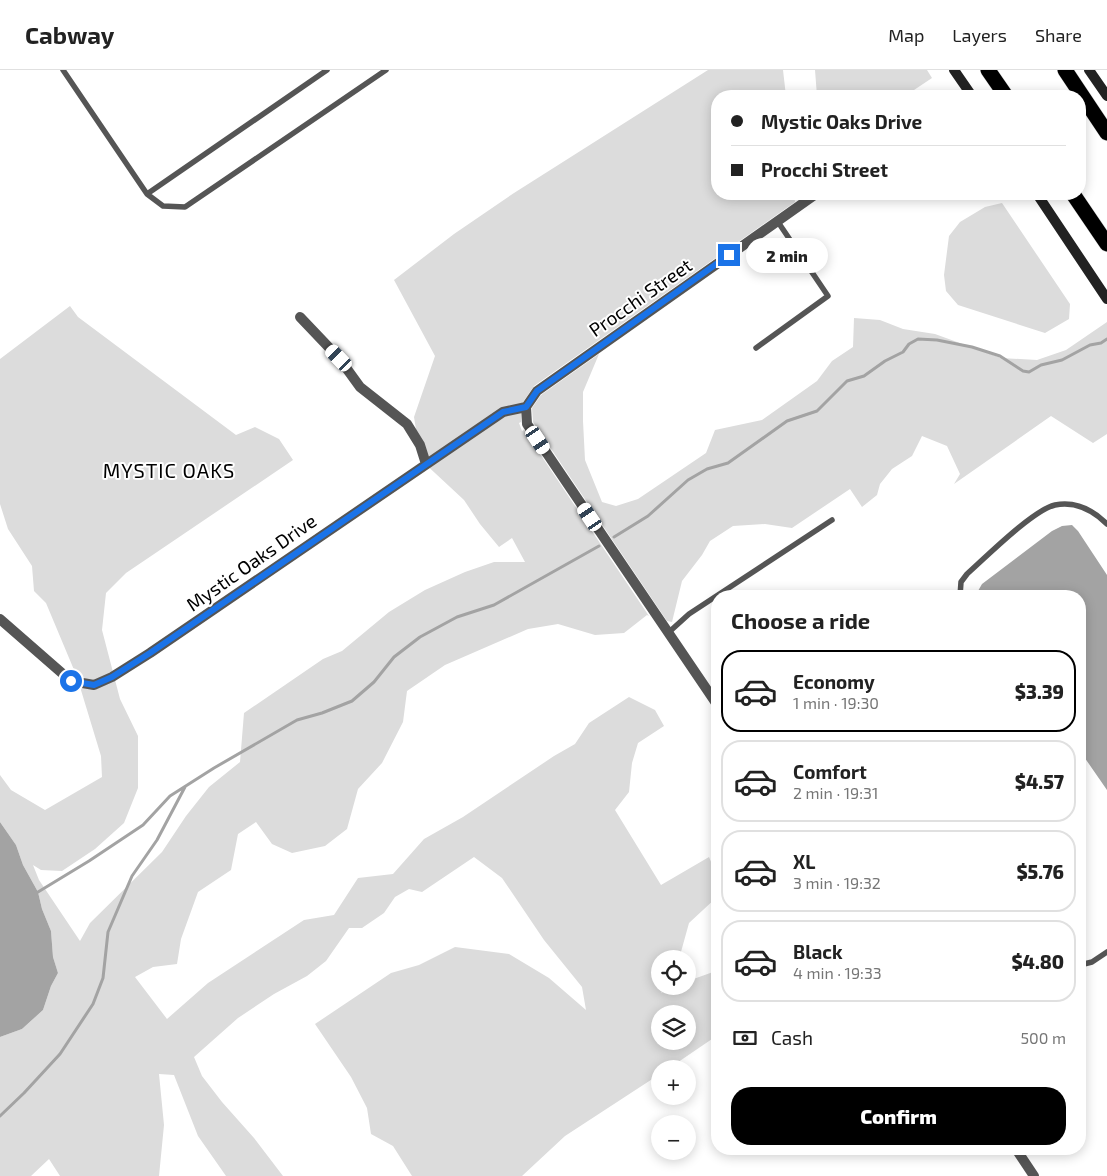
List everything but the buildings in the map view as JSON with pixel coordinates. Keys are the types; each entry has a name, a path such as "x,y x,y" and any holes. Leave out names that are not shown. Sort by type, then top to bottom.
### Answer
{"highway":[{"path":"988,70 1002,90"},
{"path":"1065,70 1079,90"},
{"path":"1086,101 1107,132"},
{"path":"1076,200 1107,244"}],"street":[{"path":"954,70 965,90"},
{"path":"1089,70 1107,96"},
{"name":"Procchi Street","path":"526,407 537,391 808,200"},
{"path":"1041,200 1107,299"},
{"path":"300,318 339,358 360,387 407,424 420,445 426,464"},
{"path":"526,407 527,424 711,696"},
{"name":"Mystic Oaks Drive","path":"0,619 71,681 94,685 112,677 150,653 503,412 526,407"},
{"path":"1020,1155 1034,1176"}],"lane":[{"path":"63,70 147,194 163,206 185,207 386,70"},
{"path":"147,194 327,70"},
{"path":"756,348 828,296 778,222"},
{"path":"960,590 961,582 968,574 1028,520 1045,509 1056,505 1077,506 1096,513 1107,524"},
{"path":"726,590 832,520"},
{"path":"668,633 689,614 711,600"},
{"path":"1086,964 1092,962 1107,952"}],"shaded area":[{"path":"708,70 783,70 785,90 711,90 711,200 795,200 795,202 534,386 521,405 521,422 519,423 522,431 524,430 649,616 647,615 624,633 595,635 558,624 528,629 445,665 407,691 403,722 382,763 358,789 347,829 325,846 292,853 272,844 256,822 238,834 231,870 198,892 181,939 177,964 153,967 135,977 167,1019 208,983 304,920 334,915 358,878 393,874 424,839 463,817 575,744 589,723 629,697 655,710 664,726 638,743 632,763 629,792 615,810 661,885 709,857 711,862 711,903 689,923 682,950 651,950 651,995 696,995 696,978 711,973 711,1040 696,1050 696,1005 651,1005 651,1050 696,1050 681,1060 651,1060 651,1080 565,1136 522,1176 412,1176 393,1146 371,1134 367,1108 351,1077 315,1024 391,973 419,965 455,947 509,954 549,978 586,1010 582,987 544,940 502,878 474,857 422,892 409,889 395,897 384,913 362,928 349,928 326,961 307,976 274,994 238,1018 194,1057 202,1076 283,1176 226,1176 198,1136 174,1075 159,1074 164,1125 159,1176 60,1176 49,1159 31,1176 0,1176 0,1037 22,1029 43,1010 51,986 58,973 53,957 51,931 42,909 38,892 23,865 16,845 0,822 0,775 11,790 45,810 102,777 101,756 77,677 46,603 34,591 32,566 8,529 0,504 0,359 70,306 78,317 236,435 255,427 279,439 293,460 126,573 106,593 102,630 120,699 138,736 138,788 124,823 95,849 62,871 41,870 33,865 39,880 80,941 90,923 162,852 186,816 209,787 240,762 244,713 323,659 342,651 389,612 425,590 465,572 494,562 525,562 512,538 499,547 480,524 464,500 421,460 414,417 435,356 394,280 454,234 514,193"},
{"path":"815,70 927,70 932,78 914,90 817,90"},
{"path":"1002,203 1070,304 1069,319 1045,333 958,305 946,291 944,275 949,236 960,222 985,207"},
{"path":"854,318 880,320 903,329 935,334 1001,358 1037,360 1066,350 1107,322 1107,434 1093,443 1051,416 954,484 960,474 947,446 922,436 912,456 892,469 880,484 877,495 862,507 850,489 792,528 765,524 733,526 710,541 682,581 672,622 667,621 533,422 532,408 541,395 599,354 583,392 585,460 602,502 616,506 638,499 706,453 715,430 762,420 817,381 832,361 853,347"},
{"path":"1072,525 1078,531 1107,575 1107,790 1086,760 1086,590 979,590 982,584 1052,531 1062,526"},
{"path":"0,822 16,845 23,865 38,892 42,909 51,931 53,957 58,973 51,986 43,1010 22,1029 0,1037"}],"waterway":[{"path":"614,537 648,516 688,480 707,469 728,463 787,421 817,411 847,381 864,376 885,361 903,352 909,344 918,339 937,340 972,347 1000,356 1023,371 1029,372 1041,365 1062,360 1090,345 1101,343 1107,339"},
{"path":"38,892 143,825 170,796 214,768 297,720 322,713 352,701 374,682 394,657 420,637 457,617 494,605 599,546"},
{"path":"0,1116 60,1054 93,1004 103,978 108,932 132,876 157,840 185,787"}],"district":[{"name":"MYSTIC OAKS","path":"169,470"}],"route":[{"path":"71,681 94,685 112,677 150,653 503,412 526,407 537,391 729,255"}]}
